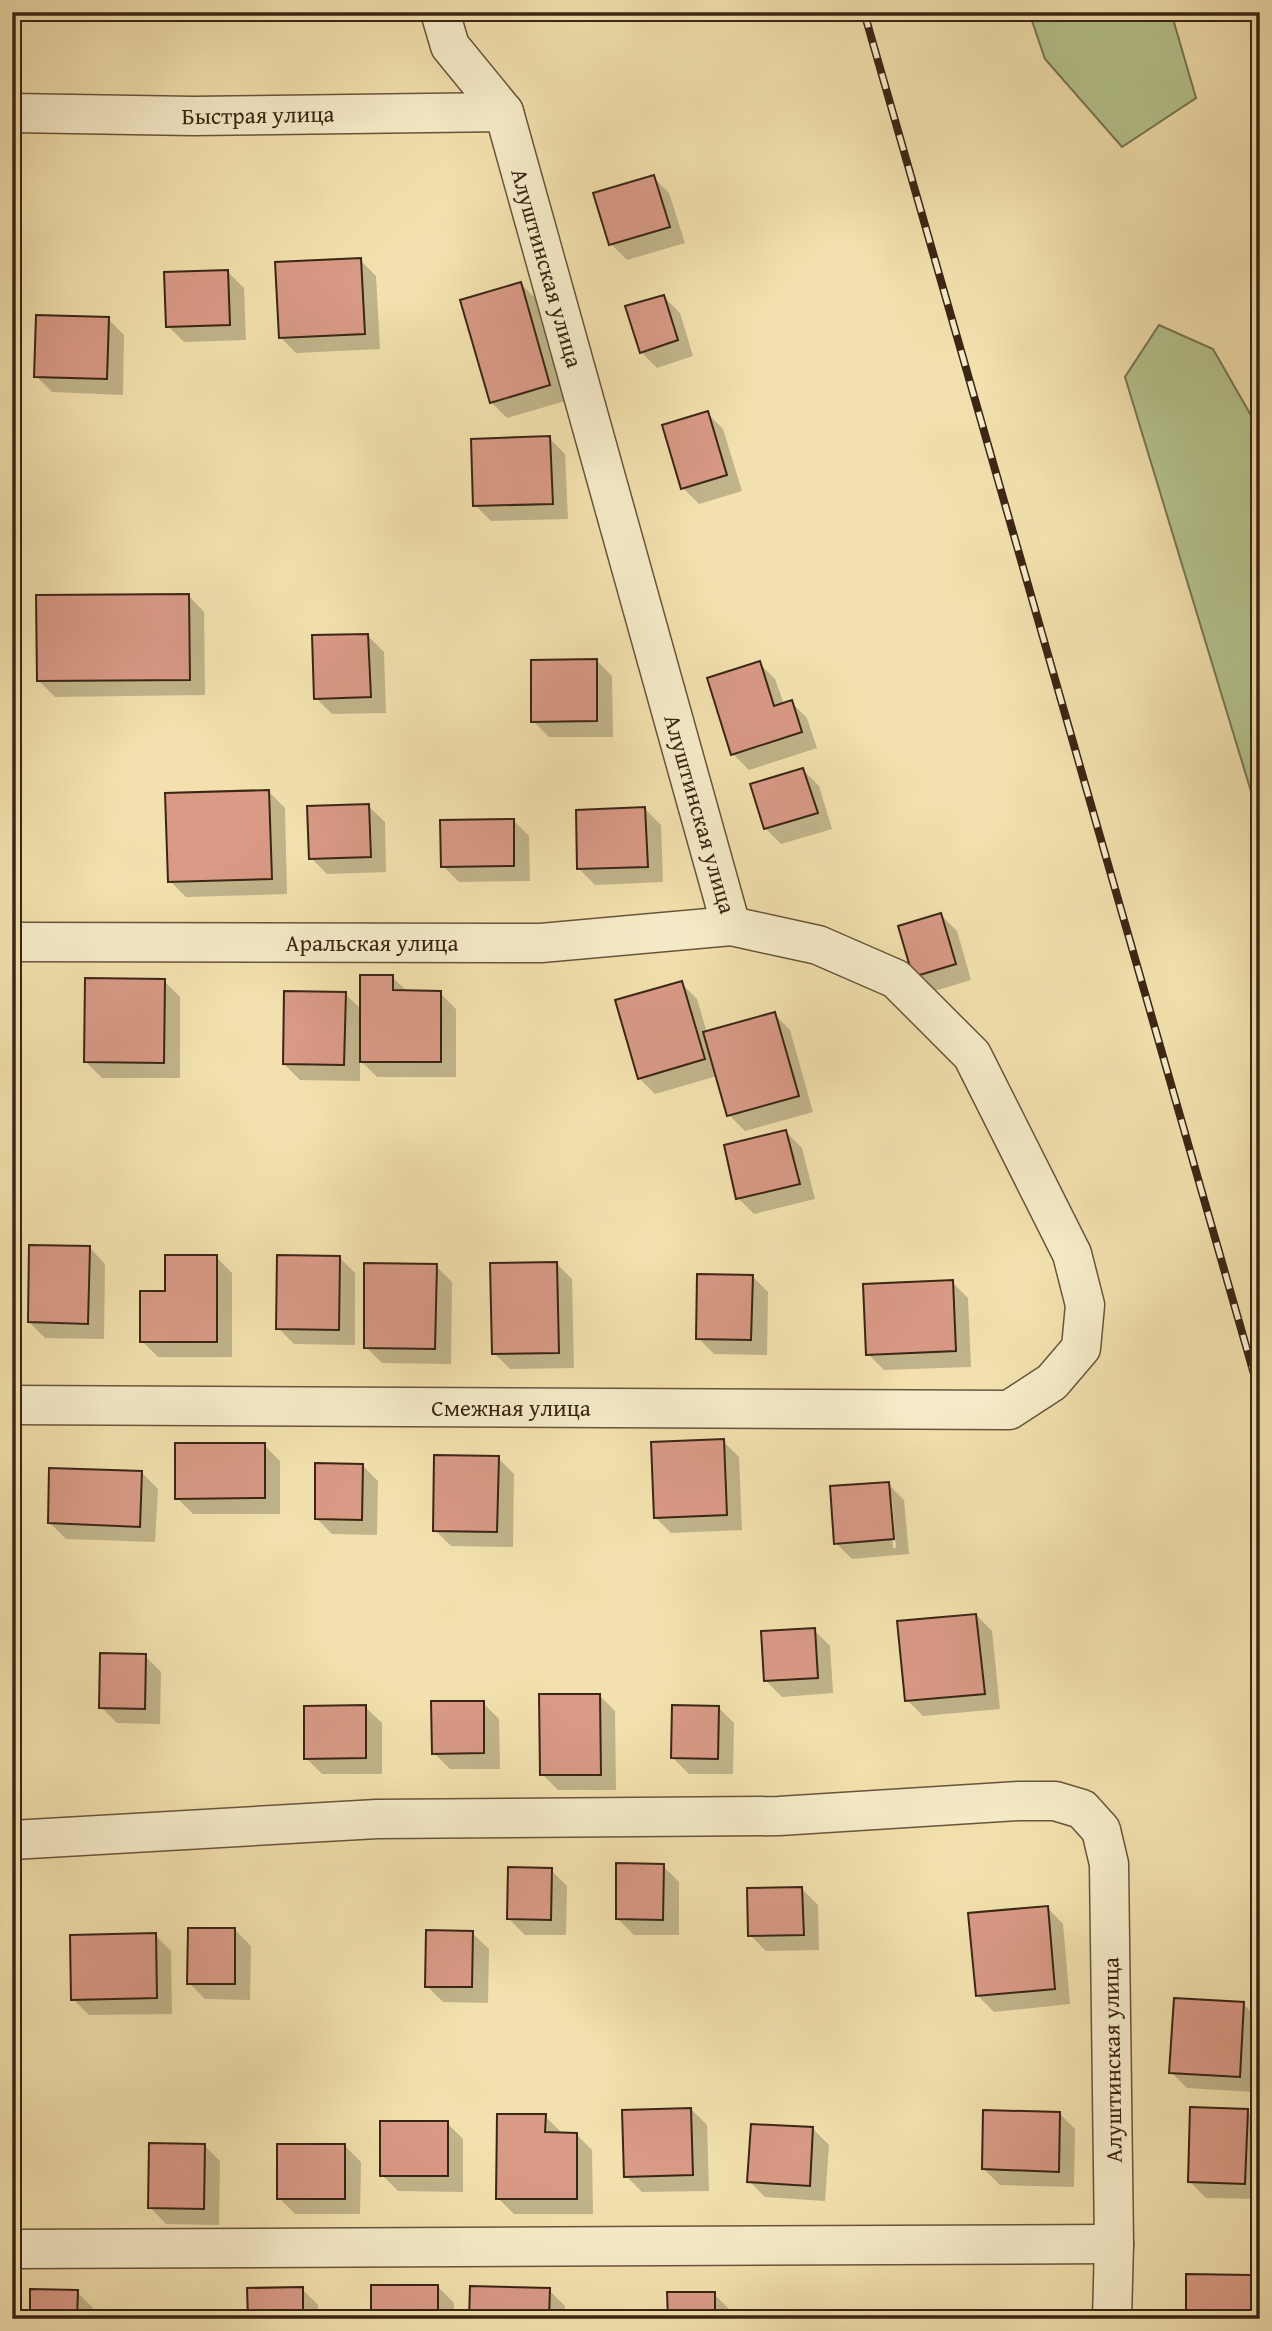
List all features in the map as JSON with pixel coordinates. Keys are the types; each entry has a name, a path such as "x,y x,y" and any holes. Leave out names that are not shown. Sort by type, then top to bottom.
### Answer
{"street":[{"path":"440,12 450,46 504,112"},
{"name":"Быстрая улица","path":"12,113 193,116 504,112"},
{"name":"Алуштинская улица","path":"504,112 731,926 818,945 896,979 972,1055 1072,1254 1085,1305 1081,1348 1052,1382 1009,1410"},
{"name":"Аральская улица","path":"12,942 541,943 731,926"},
{"name":"Смежная улица","path":"12,1405 1009,1410"},
{"name":"Алуштинская улица","path":"12,1840 377,1819 779,1816 1019,1801 1055,1801 1082,1808 1101,1829 1109,1864 1114,2244 1112,2319"},
{"path":"12,2249 1114,2244"}],"green space":[{"path":"1029,12 1171,12 1196,98 1122,147 1045,59"},
{"path":"1159,325 1213,349 1260,431 1260,821 1125,377"}],"building":[{"path":"654,175 670,227 609,245 593,193"},
{"path":"361,258 365,334 279,338 275,262"},
{"path":"228,270 230,325 166,327 164,272"},
{"path":"521,282 550,385 490,403 460,300"},
{"path":"664,295 678,340 640,353 625,306"},
{"path":"36,315 109,317 107,379 34,377"},
{"path":"708,411 727,475 681,489 662,425"},
{"path":"550,436 553,504 473,506 471,439"},
{"path":"189,594 190,680 37,681 36,595"},
{"path":"368,634 371,697 314,699 312,635"},
{"path":"597,659 597,721 531,722 531,660"},
{"path":"760,661 774,706 792,700 802,732 731,755 707,678"},
{"path":"803,768 818,813 764,829 750,784"},
{"path":"269,790 272,879 168,882 165,793"},
{"path":"369,804 371,857 309,859 307,806"},
{"path":"645,807 648,867 577,869 576,810"},
{"path":"514,819 514,866 441,867 440,820"},
{"path":"941,913 956,964 913,977 898,926"},
{"path":"360,975 393,975 393,990 441,991 441,1062 360,1062"},
{"path":"85,978 165,979 164,1063 84,1062"},
{"path":"682,981 705,1059 638,1079 615,1000"},
{"path":"284,991 346,992 344,1065 283,1064"},
{"path":"775,1012 799,1096 727,1116 703,1032"},
{"path":"786,1130 800,1184 736,1199 724,1145"},
{"path":"29,1245 90,1246 88,1324 28,1322"},
{"path":"165,1255 217,1255 217,1342 140,1342 140,1291 165,1291"},
{"path":"277,1255 340,1256 339,1330 276,1329"},
{"path":"557,1262 559,1353 492,1354 490,1263"},
{"path":"364,1263 437,1264 435,1349 364,1348"},
{"path":"697,1274 753,1275 751,1340 696,1339"},
{"path":"953,1280 956,1351 866,1355 863,1284"},
{"path":"724,1439 727,1515 654,1518 651,1442"},
{"path":"175,1443 265,1443 265,1498 175,1499"},
{"path":"434,1455 499,1456 497,1532 433,1531"},
{"path":"315,1463 363,1464 362,1520 315,1519"},
{"path":"49,1468 142,1471 140,1527 48,1523"},
{"path":"889,1482 894,1539 834,1544 830,1486"},
{"path":"976,1614 985,1694 905,1701 897,1621"},
{"path":"815,1628 818,1678 764,1681 761,1631"},
{"path":"100,1653 146,1654 145,1709 99,1708"},
{"path":"539,1694 600,1694 601,1775 540,1775"},
{"path":"431,1701 484,1701 484,1753 432,1754"},
{"path":"366,1705 366,1758 304,1759 304,1706"},
{"path":"672,1705 719,1706 718,1759 671,1758"},
{"path":"616,1863 664,1864 663,1920 616,1919"},
{"path":"508,1867 552,1868 551,1920 507,1919"},
{"path":"802,1887 804,1935 748,1936 747,1888"},
{"path":"1048,1906 1055,1989 976,1996 968,1913"},
{"path":"188,1928 235,1928 235,1984 187,1984"},
{"path":"426,1930 473,1931 472,1987 425,1987"},
{"path":"156,1933 157,1998 71,2000 70,1935"},
{"path":"1174,1998 1244,2002 1240,2077 1169,2073"},
{"path":"1190,2107 1248,2109 1245,2184 1188,2182"},
{"path":"691,2108 693,2175 624,2177 622,2110"},
{"path":"983,2110 1060,2112 1059,2172 982,2169"},
{"path":"497,2114 546,2114 545,2132 577,2133 577,2199 496,2199"},
{"path":"380,2121 448,2121 448,2176 380,2176"},
{"path":"751,2124 813,2127 810,2186 747,2182"},
{"path":"149,2143 205,2144 204,2209 148,2208"},
{"path":"277,2144 345,2144 345,2199 277,2199"},
{"path":"1186,2274 1251,2275 1251,2319 1186,2319"},
{"path":"371,2285 438,2285 438,2319 371,2319"},
{"path":"470,2286 550,2288 549,2319 469,2319"},
{"path":"303,2287 303,2319 248,2319 247,2288"},
{"path":"30,2289 78,2290 77,2319 30,2319"},
{"path":"667,2292 715,2292 715,2319 668,2319"}],"railway":[{"path":"864,12 1260,1395"}]}
